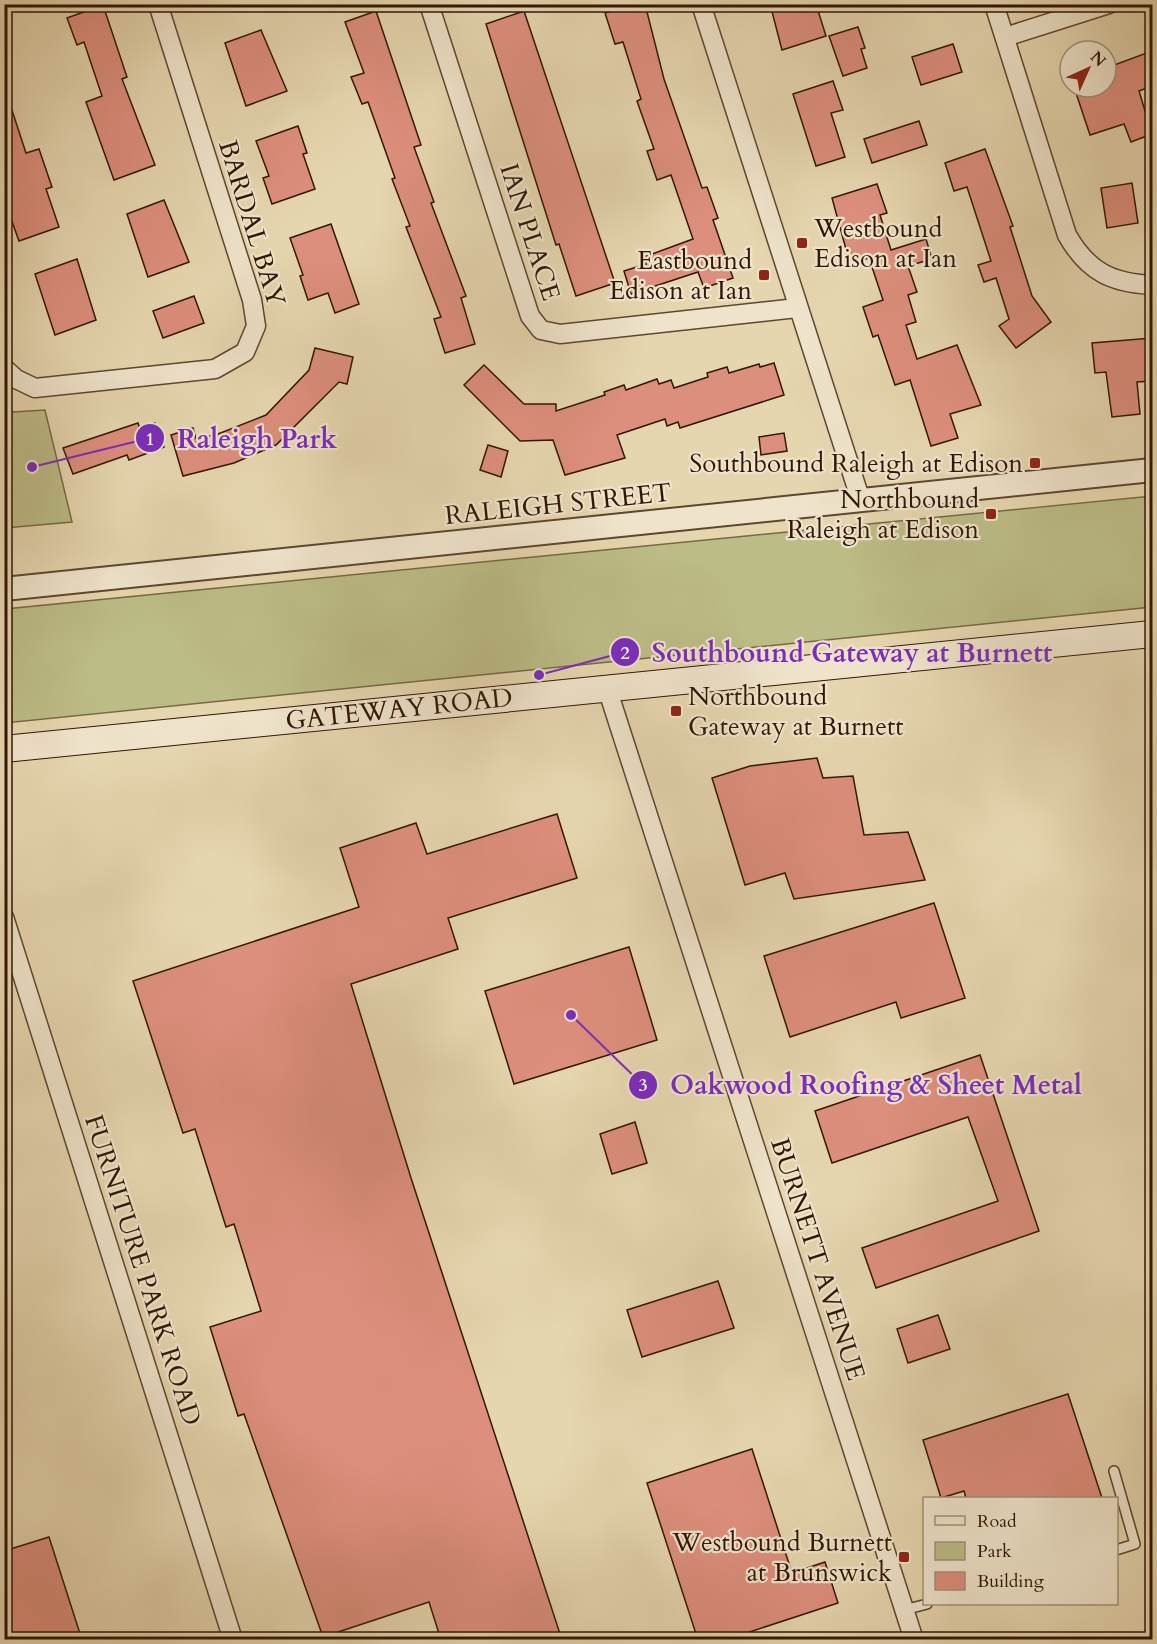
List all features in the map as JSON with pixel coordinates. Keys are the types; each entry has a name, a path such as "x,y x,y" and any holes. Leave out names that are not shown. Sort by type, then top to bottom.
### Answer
{"main road":[{"name":"GATEWAY ROAD","path":"4,749 1152,634"}],"street":[{"name":"BARDAL BAY","path":"4,368 16,379 35,388 215,369 245,352 256,326 252,300 158,4"},
{"name":"IAN PLACE","path":"429,4 530,316 541,330 560,334 797,308"},
{"path":"701,4 861,501"},
{"path":"994,4 1067,235 1078,255 1098,272 1125,284 1152,285"},
{"path":"1005,37 1109,4"},
{"name":"RALEIGH STREET","path":"4,589 1152,470"},
{"name":"BURNETT AVENUE","path":"607,688 914,1640"},
{"name":"FURNITURE PARK ROAD","path":"4,917 233,1640"}],"lane":[{"path":"1114,1471 1135,1544 1118,1549"},
{"path":"904,1610 923,1605"}],"green space":[{"path":"5,407 13,412 45,410 72,522 5,528"},
{"path":"1152,496 1152,607 5,723 5,609"}],"building":[{"path":"632,4 645,4 664,79 702,188 707,187 718,218 713,220 733,278 704,288 698,272 631,294 624,271 646,264 644,257 693,239 671,175 657,180 647,151 654,149 637,101 641,99 623,42 615,44 605,13"},
{"path":"770,4 816,4 826,36 782,50"},
{"path":"103,5 127,77 122,79 155,165 114,180 86,102 102,96 84,42 77,45 67,18"},
{"path":"376,11 421,145 414,147 434,202 431,203 466,296 461,298 475,344 445,353 434,319 441,317 406,227 410,226 392,179 395,178 368,102 362,104 351,77 364,73 345,22"},
{"path":"524,11 615,283 576,296 559,244 556,245 486,24"},
{"path":"858,27 865,48 861,49 867,68 843,76 829,36"},
{"path":"261,30 287,91 246,106 225,43"},
{"path":"953,44 962,72 921,85 912,57"},
{"path":"1152,51 1152,86 1139,91 1152,134 1131,142 1124,124 1090,135 1078,99 1118,99 1118,64"},
{"path":"833,81 843,110 831,113 845,157 816,166 793,94"},
{"path":"4,98 8,98 26,153 39,149 52,187 46,189 59,227 19,241 4,199"},
{"path":"919,121 927,145 872,163 864,139"},
{"path":"298,126 307,153 303,154 315,189 272,204 263,178 269,176 256,141"},
{"path":"985,149 1013,226 1010,227 1032,296 1051,322 1016,348 999,326 1009,319 996,278 984,282 978,265 991,261 967,187 954,191 945,163"},
{"path":"1132,183 1138,223 1107,228 1101,188"},
{"path":"877,184 887,213 880,215 891,250 926,239 932,259 908,266 917,292 908,295 916,322 906,325 917,359 957,345 981,405 950,414 958,438 931,446 910,380 895,385 878,335 873,337 863,307 883,300 869,258 850,264 832,198"},
{"path":"164,200 189,262 148,277 127,214"},
{"path":"331,224 359,304 335,313 328,293 308,300 300,276 303,275 290,238"},
{"path":"77,259 96,320 55,335 35,274"},
{"path":"194,296 204,323 163,338 153,311"},
{"path":"1152,338 1152,381 1137,382 1140,414 1112,417 1106,372 1095,373 1092,343"},
{"path":"315,348 353,357 347,384 339,382 276,445 234,463 183,476 171,435 193,428 196,439 218,434 266,415 309,370"},
{"path":"774,363 784,395 680,428 678,422 667,426 665,419 617,435 625,458 565,475 553,440 520,441 464,385 484,365 524,404 556,404 556,411 605,395 604,392 624,385 626,390 657,379 659,384 671,380 674,388 708,377 707,373 727,367 729,373 759,364 760,367"},
{"path":"138,423 140,429 155,423 164,447 129,460 127,455 73,474 63,448"},
{"path":"784,433 787,451 761,455 759,437"},
{"path":"488,445 508,451 501,477 480,470"},
{"path":"817,758 823,778 853,776 864,835 908,832 925,880 794,899 785,873 745,885 712,778 750,766"},
{"path":"557,814 577,878 448,918 458,949 351,984 411,1178 562,1640 441,1640 429,1602 323,1637 244,1414 238,1416 210,1327 261,1311 234,1224 226,1227 195,1129 183,1133 133,981 359,907 340,848 416,823 427,854"},
{"path":"934,903 965,998 901,1018 896,1002 790,1037 764,956"},
{"path":"629,947 657,1040 514,1084 485,991"},
{"path":"980,1055 1039,1231 876,1288 862,1248 998,1201 968,1117 832,1163 815,1111"},
{"path":"635,1122 647,1163 612,1174 600,1134"},
{"path":"718,1281 734,1328 642,1357 627,1310"},
{"path":"938,1315 950,1349 908,1363 897,1329"},
{"path":"1068,1394 1102,1497 966,1497 964,1491 941,1497 923,1440"},
{"path":"752,1449 792,1573 825,1562 838,1603 725,1640 698,1640 647,1483"},
{"path":"49,1537 82,1640 4,1640 4,1551"}],"place":[{"name":"Westbound Edison at Ian","path":"802,243"},
{"name":"Eastbound Edison at Ian","path":"764,275"},
{"name":"Southbound Raleigh at Edison","path":"1035,463"},
{"name":"Raleigh Park","path":"32,467"},
{"name":"Northbound Raleigh at Edison","path":"991,514"},
{"name":"Southbound Gateway at Burnett","path":"539,675"},
{"name":"Northbound Gateway at Burnett","path":"676,711"},
{"name":"Oakwood Roofing & Sheet Metal","path":"571,1015"},
{"name":"Westbound Burnett at Brunswick","path":"904,1557"}]}
